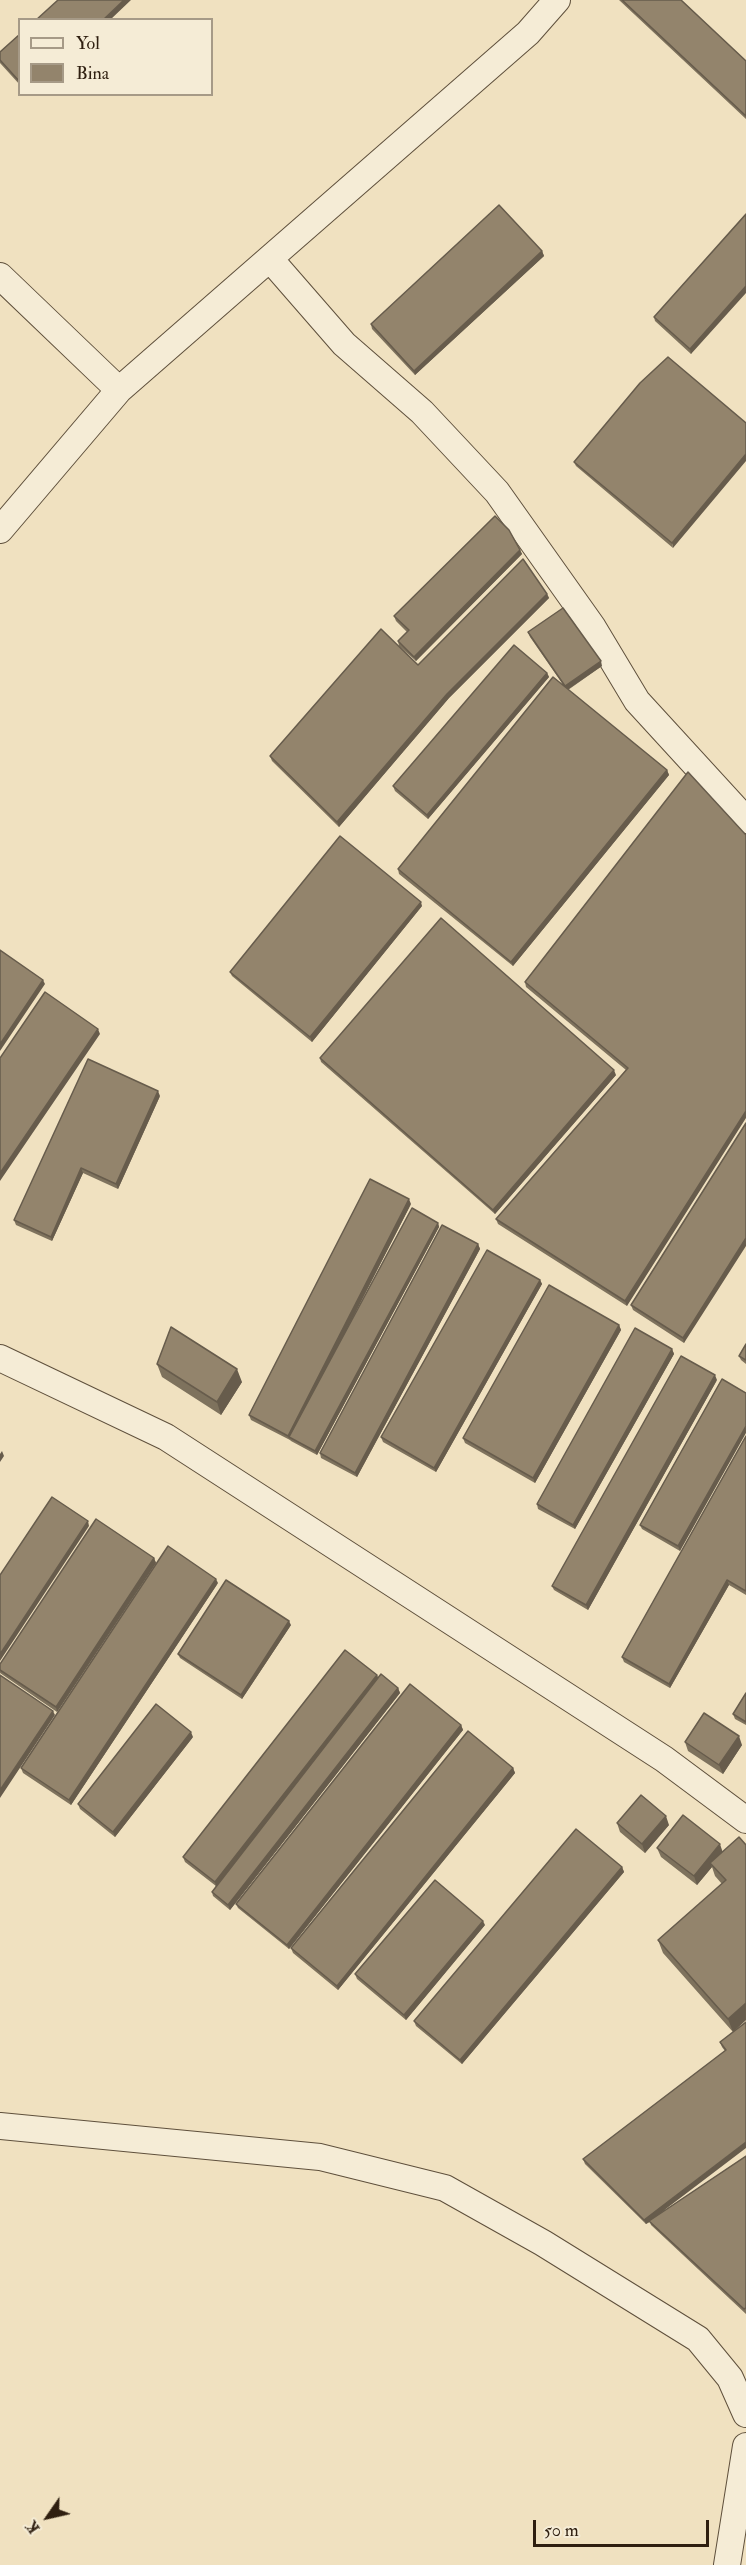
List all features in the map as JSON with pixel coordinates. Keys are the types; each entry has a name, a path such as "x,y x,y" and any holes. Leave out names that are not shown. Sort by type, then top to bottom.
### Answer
{"street":[{"path":"0,530 119,390 528,33 557,0"},
{"path":"270,259 344,344 422,412 497,492 591,626 637,701 746,820"},
{"path":"0,276 119,390"},
{"path":"0,1358 166,1437 664,1759 746,1820"},
{"path":"0,2126 321,2157 445,2188 543,2244 698,2339 730,2378 746,2414"},
{"path":"727,2565 746,2446"}],"building":[{"path":"58,0 124,0 105,18 38,18"},
{"path":"622,0 681,0 746,61 746,116"},
{"path":"18,36 18,80 0,60 0,52"},
{"path":"499,205 542,251 414,371 371,324"},
{"path":"746,214 746,286 690,349 654,317"},
{"path":"668,357 746,423 746,454 672,543 574,462 640,383"},
{"path":"495,516 509,530 520,550 414,657 398,641 409,630 394,616"},
{"path":"523,559 547,594 447,694 337,822 270,756 381,629 418,665"},
{"path":"563,608 601,661 565,686 528,632"},
{"path":"514,645 547,673 427,815 393,786"},
{"path":"553,677 667,770 511,962 398,869"},
{"path":"688,772 746,835 746,1111 625,1301 496,1219 628,1068 525,982"},
{"path":"340,836 421,902 310,1037 230,972"},
{"path":"441,918 614,1070 493,1210 320,1058"},
{"path":"0,950 43,980 0,1044"},
{"path":"45,992 98,1029 0,1173 0,1058"},
{"path":"88,1059 158,1091 116,1184 81,1168 51,1237 14,1220"},
{"path":"746,1123 746,1238 683,1338 631,1305"},
{"path":"370,1179 409,1199 288,1436 249,1415"},
{"path":"412,1208 438,1223 315,1451 289,1437"},
{"path":"442,1225 478,1244 355,1473 320,1453"},
{"path":"487,1250 540,1280 434,1468 381,1437"},
{"path":"549,1285 619,1325 533,1478 463,1438"},
{"path":"171,1327 237,1369 217,1402 157,1364"},
{"path":"635,1328 672,1349 573,1525 537,1504"},
{"path":"746,1344 746,1360 739,1356"},
{"path":"681,1356 715,1375 586,1605 552,1586"},
{"path":"722,1379 746,1393 746,1426 678,1546 640,1525"},
{"path":"746,1436 746,1591 727,1580 669,1684 622,1657"},
{"path":"52,1497 88,1521 0,1654 0,1575"},
{"path":"96,1519 154,1558 56,1707 0,1670 0,1664"},
{"path":"168,1546 216,1579 69,1800 21,1768"},
{"path":"226,1580 289,1621 241,1695 178,1654"},
{"path":"345,1650 377,1675 215,1882 183,1857"},
{"path":"381,1674 398,1688 228,1905 212,1892"},
{"path":"0,1675 53,1711 0,1790"},
{"path":"410,1684 461,1725 287,1945 236,1904"},
{"path":"746,1693 746,1722 733,1714"},
{"path":"156,1704 191,1732 113,1832 78,1804"},
{"path":"704,1713 739,1736 719,1765 685,1742"},
{"path":"468,1731 513,1768 337,1986 291,1948"},
{"path":"641,1795 666,1816 642,1844 617,1823"},
{"path":"683,1815 720,1844 694,1876 657,1848"},
{"path":"576,1829 622,1867 460,2060 414,2021"},
{"path":"739,1837 746,1845 746,2003 728,2019 658,1940 726,1880 710,1863"},
{"path":"435,1880 483,1921 404,2015 355,1974"},
{"path":"746,2022 746,2142 644,2220 583,2159 726,2050 720,2042"},
{"path":"746,2156 746,2308 744,2309 649,2221"}]}
